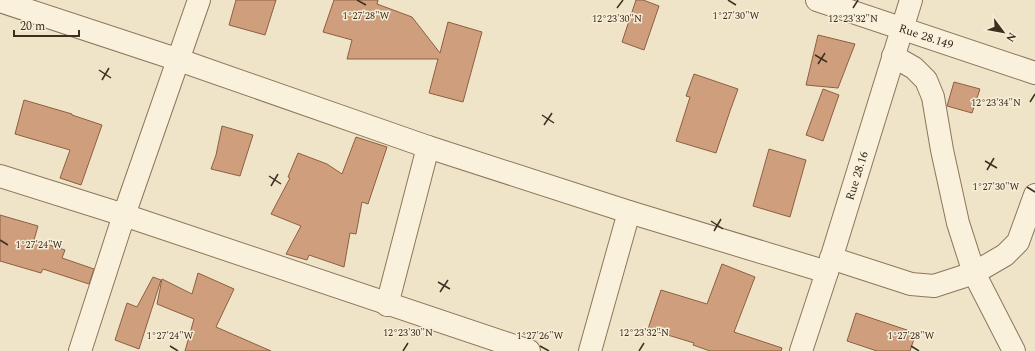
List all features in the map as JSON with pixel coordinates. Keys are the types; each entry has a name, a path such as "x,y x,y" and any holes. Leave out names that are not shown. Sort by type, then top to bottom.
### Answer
{"street":[{"path":"80,351 124,215 199,0"},
{"name":"Rue 28.149","path":"817,0 1035,73"},
{"name":"Rue 28.16","path":"801,351 911,0"},
{"path":"0,1 178,60 428,147 629,212 829,265 911,284 934,286 974,272 1006,255 1018,242 1035,195"},
{"path":"893,56 914,68 926,80 934,97 942,150 958,223 974,272 1014,351"},
{"path":"387,304 428,147"},
{"path":"0,176 124,215 529,351"},
{"path":"590,351 629,212"}],"building":[{"path":"236,0 276,0 265,35 229,25"},
{"path":"334,0 378,0 377,4 412,17 440,53 448,22 482,32 463,102 429,93 438,59 347,59 352,40 323,32"},
{"path":"636,0 643,0 659,6 644,50 622,42"},
{"path":"818,35 855,44 838,88 806,85"},
{"path":"694,74 738,89 716,153 676,141 690,97 686,96"},
{"path":"954,82 980,89 972,113 947,106"},
{"path":"823,89 839,95 823,141 806,135"},
{"path":"24,100 72,114 102,125 81,185 60,178 70,150 15,134"},
{"path":"222,126 253,135 240,176 211,169 216,155"},
{"path":"356,137 387,147 368,204 362,202 356,234 350,233 344,267 309,255 307,260 286,254 301,226 271,214 290,178 288,177 298,153 327,164 342,174"},
{"path":"769,149 806,160 790,217 753,206"},
{"path":"0,215 38,226 34,240 65,250 62,258 94,269 89,284 43,269 41,273 0,261"},
{"path":"722,264 755,277 734,332 782,348 781,351 710,351 693,345 694,343 648,329 661,290 707,304"},
{"path":"198,273 234,289 216,327 271,351 185,351 194,319 157,304 162,279 192,294"},
{"path":"153,277 161,280 139,349 115,340 127,303 137,307"},
{"path":"856,313 916,333 910,351 877,351 847,341"}]}
